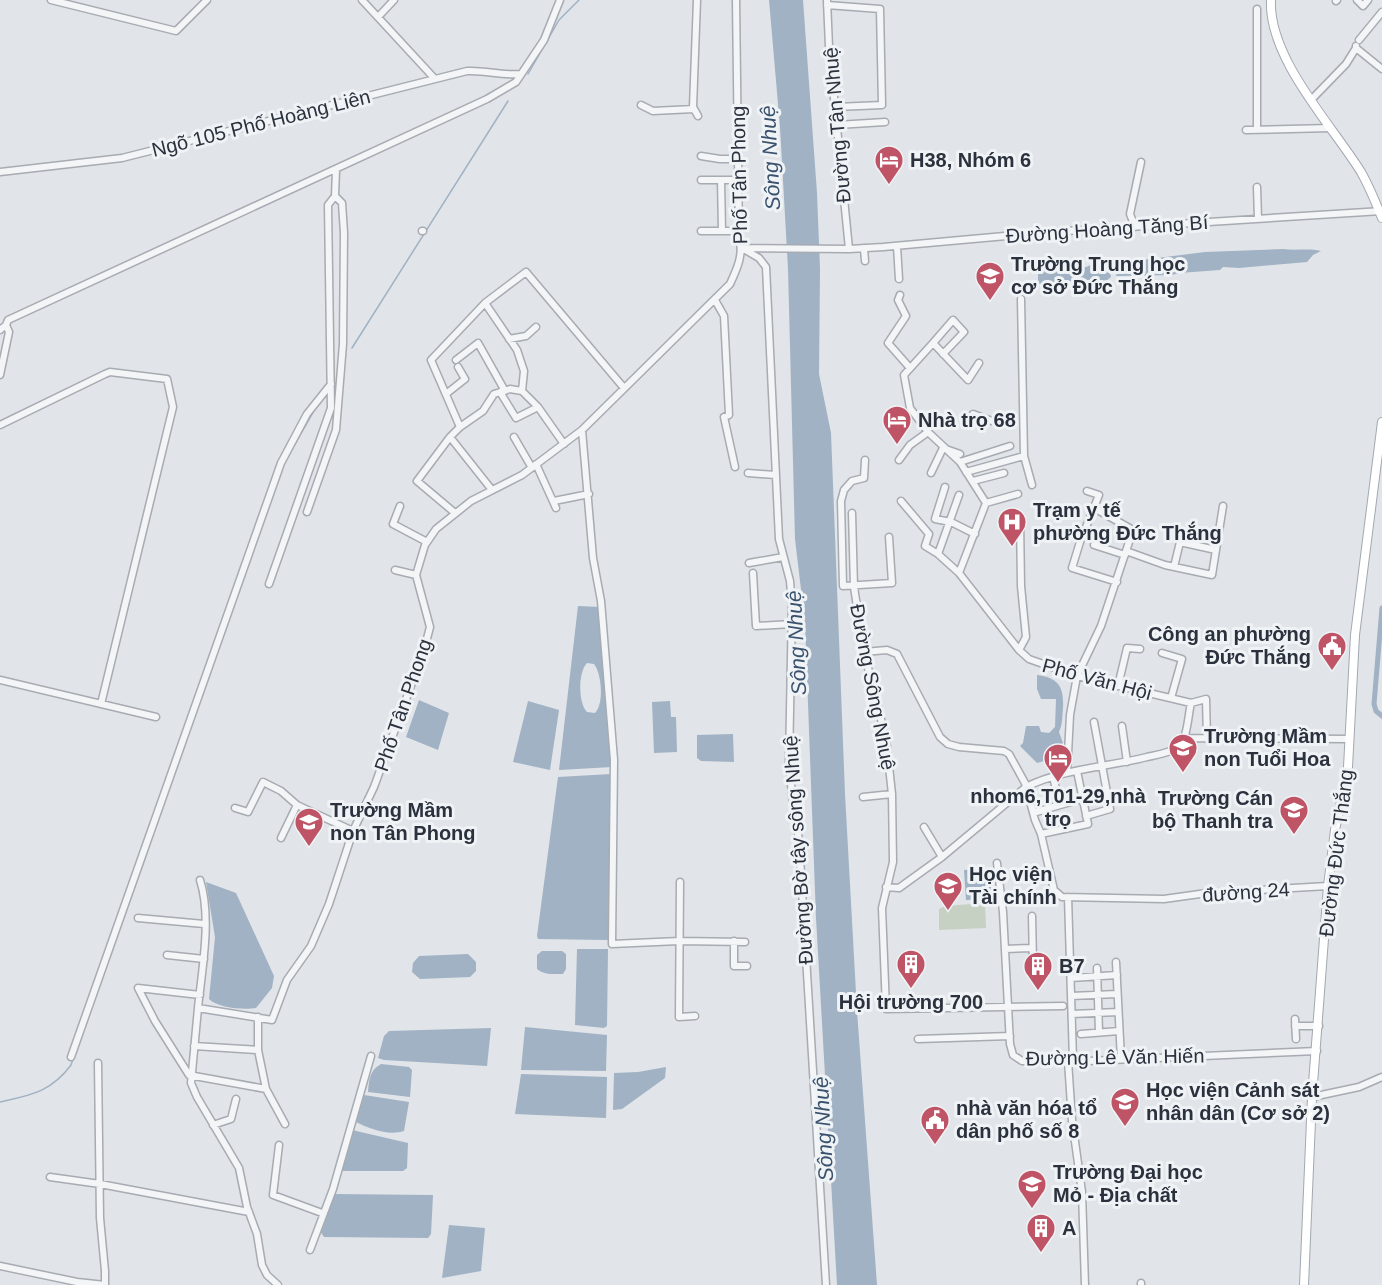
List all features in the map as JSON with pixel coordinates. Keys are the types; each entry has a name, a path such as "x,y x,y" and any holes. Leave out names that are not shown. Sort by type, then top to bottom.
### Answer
{"main road":[{"path":"1271,0 1277,34 1294,76 1361,173 1381,214"},
{"name":"Đường Đức Thắng","path":"1304,1285 1312,1097 1328,886 1335,830 1348,767 1355,635 1382,422"}],"street":[{"path":"51,0 176,31 207,0"},
{"path":"362,0 435,79"},
{"path":"378,17 394,0"},
{"path":"0,330 8,320 336,170 487,99 513,84 544,40 560,0"},
{"path":"697,0 694,109 698,116"},
{"name":"Phố Tân Phong","path":"258,1017 272,1020 287,980 311,946 329,904 353,831 374,787 427,641 429,627 416,575 427,542 436,529 455,513 522,475 582,430 715,300 730,284 737,270 742,248 739,231 736,0"},
{"path":"1357,0 1363,6 1368,0"},
{"path":"827,2 880,9 882,105 836,107"},
{"name":"Đường Tân Nhuệ","path":"827,2 829,47 849,249"},
{"path":"1257,9 1257,130"},
{"path":"1311,100 1346,64 1382,12"},
{"path":"1357,45 1382,69"},
{"name":"Ngõ 105 Phố Hoàng Liên","path":"0,172 122,158 469,70 521,74"},
{"path":"641,105 653,111 694,109"},
{"path":"837,125 885,122"},
{"path":"1246,130 1330,128"},
{"path":"701,156 738,159"},
{"path":"1135,227 1130,214 1141,162"},
{"path":"269,584 331,408 328,205 335,196 336,170"},
{"path":"700,180 738,180"},
{"path":"721,180 722,231"},
{"path":"1257,187 1257,219"},
{"path":"307,512 336,430 344,344 344,233 342,203 335,196"},
{"name":"Đường Hoàng Tăng Bí","path":"742,248 849,249 1050,232 1381,214"},
{"path":"700,231 739,231"},
{"path":"897,246 899,279"},
{"name":"Đường Bờ tây sông Nhuệ","path":"742,248 759,258 766,267 778,539 790,581 792,624 789,763 800,841 826,1285"},
{"path":"864,248 865,261"},
{"path":"460,427 431,360 486,303 526,272 624,388"},
{"path":"900,295 898,300 906,316 888,343 910,368"},
{"path":"1021,299 1024,456 1032,485"},
{"path":"715,300 724,316 729,415 724,417 735,467"},
{"path":"486,303 517,350 524,371 522,391"},
{"path":"943,354 964,332 953,320 904,375 910,408 928,432 960,462 986,503 959,573"},
{"path":"0,375 9,332 6,325"},
{"path":"509,339 526,336 536,327"},
{"path":"446,394 465,379 457,364 478,343 516,418 538,406"},
{"path":"933,343 968,380 979,363"},
{"path":"0,425 110,372 167,379 173,407 101,704"},
{"path":"72,1057 281,463 307,414 331,384"},
{"path":"455,513 417,481 450,437 483,411 495,394 522,391 538,406 564,444"},
{"path":"973,414 993,421"},
{"path":"582,430 593,558 601,601 614,760 612,944 679,941 745,942"},
{"path":"899,460 910,445 928,432"},
{"path":"450,437 492,490"},
{"path":"514,437 534,466 556,508"},
{"path":"960,462 1010,446"},
{"path":"943,448 960,454"},
{"path":"931,473 943,448"},
{"path":"966,472 1024,456"},
{"name":"Đường Sông Nhuệ","path":"866,460 864,478 852,481 844,490 840,501 843,586 854,587 865,654 886,739 892,794 893,862 882,908 886,1009 1009,1007"},
{"path":"747,473 775,475"},
{"path":"974,481 1004,473"},
{"path":"945,486 935,519 951,522 975,534"},
{"path":"1087,491 1099,495 1072,568 1117,582"},
{"path":"554,501 589,494"},
{"path":"986,503 1018,494"},
{"path":"901,501 928,534 925,546 938,554 959,495"},
{"path":"400,506 393,524 427,542"},
{"path":"1094,545 1212,575 1223,506"},
{"path":"1067,773 1070,715 1077,676 1101,626 1133,530 1094,508"},
{"path":"852,513 854,587 892,583 889,537"},
{"path":"1019,650 1026,637 1021,585 1020,519"},
{"path":"1174,567 1180,542 1216,550"},
{"name":"Phố Văn Hội","path":"938,554 959,573 1019,650 1029,659 1077,676 1191,703 1206,699 1207,739"},
{"path":"749,563 783,556"},
{"path":"395,570 416,575"},
{"path":"753,573 756,626 792,624"},
{"path":"1118,686 1127,648 1140,649"},
{"path":"865,654 887,650 897,654 940,737 948,744 1004,751 1009,754 1026,788 1058,895 1068,897 1074,1136 1082,1186 1085,1285"},
{"path":"1162,653 1182,659 1171,698"},
{"path":"0,680 156,717"},
{"path":"886,887 899,888 942,858 1026,788 1067,773 1127,762 1168,752 1178,747 1183,738 1191,703"},
{"path":"1086,816 1110,809 1094,722"},
{"path":"1122,726 1127,762"},
{"path":"1183,738 1348,740"},
{"path":"1041,834 1088,824 1077,771"},
{"path":"1053,777 1060,805"},
{"path":"235,808 248,812 263,782 281,791 297,805 353,831"},
{"path":"863,797 892,794"},
{"path":"1033,813 1082,800"},
{"path":"281,838 297,805"},
{"path":"924,827 942,858"},
{"name":"Đường Lê Văn Hiến","path":"997,862 1010,1035 1013,1055 1022,1061 1317,1051"},
{"path":"200,880 203,890 204,958 191,1083 196,1097 239,1168 249,1212 257,1234 262,1265 267,1275 279,1285"},
{"path":"680,882 679,1017 695,1017"},
{"name":"đường 24","path":"1068,897 1164,899 1328,886"},
{"path":"1032,916 1033,962"},
{"path":"138,918 204,924"},
{"path":"734,942 734,966 747,966"},
{"path":"1005,949 1032,948"},
{"path":"166,956 204,958"},
{"path":"1116,962 1121,1059"},
{"path":"1097,968 1099,1032"},
{"path":"1071,978 1117,975"},
{"path":"200,995 138,988 155,1021 184,1068 192,1076 266,1089"},
{"path":"1071,996 1117,994"},
{"path":"1009,1007 1063,1006"},
{"path":"198,1008 258,1017 258,1050 266,1089 285,1124"},
{"path":"1072,1014 1118,1012"},
{"path":"1296,1039 1295,1022 1319,1026"},
{"path":"1081,1034 1119,1031"},
{"path":"918,1039 1010,1035"},
{"path":"194,1046 258,1050"},
{"path":"310,1250 322,1213 333,1189 371,1056"},
{"path":"0,1266 77,1282 105,1285 100,1184 98,1063"},
{"path":"1312,1097 1359,1087 1382,1077"},
{"path":"213,1125 231,1119 236,1099"},
{"path":"279,1144 273,1195 322,1213"},
{"path":"50,1177 249,1212"}],"green space":[{"path":"985,903 986,928 939,930 939,909 945,906"}],"water":[{"path":"769,0 803,0 817,193 820,269 819,374 831,433 845,794 857,1011 877,1285 837,1285 816,918 805,623 795,539 788,269 780,127"},
{"path":"1283,249 1321,251 1307,262 1239,268 1223,267 1220,270 1172,275 1116,276 1119,265 1126,262 1205,252"},
{"path":"1093,263 1101,263 1109,269 1111,277 1106,281 1081,280 1038,284 1038,274 1041,273 1039,269 1051,270 1063,264 1082,268"},
{"path":"578,606 600,607 612,767 559,770","holes":["587,663 594,664 599,675 601,689 600,703 595,713 587,712 584,708 580,688 584,667"]},
{"path":"1037,675 1050,678 1061,689 1062,723 1059,732 1063,743 1056,747 1058,756 1037,763 1020,746 1023,743 1026,726 1039,726 1041,732 1049,733 1055,727 1056,699 1041,699 1037,689"},
{"path":"419,700 449,713 438,750 406,737"},
{"path":"528,701 559,710 550,770 513,762"},
{"path":"670,701 671,717 676,717 677,752 654,753 652,702"},
{"path":"733,734 734,762 701,761 697,758 697,735"},
{"path":"611,774 608,940 538,939 558,777"},
{"path":"992,868 994,899 966,900 964,870"},
{"path":"206,882 236,893 274,976 272,988 256,1008 231,1008 209,999 215,937"},
{"path":"577,949 608,949 607,1026 604,1028 575,1025"},
{"path":"542,951 562,951 566,954 566,969 563,974 546,973 537,969 537,955"},
{"path":"468,954 476,962 476,971 470,977 420,979 412,972 413,963 419,956"},
{"path":"525,1027 607,1035 606,1071 521,1070"},
{"path":"491,1028 487,1066 378,1058 384,1036 389,1031"},
{"path":"381,1064 409,1067 412,1070 410,1097 368,1092 371,1075 374,1069"},
{"path":"666,1067 665,1078 622,1109 613,1110 614,1073"},
{"path":"521,1074 607,1077 606,1118 515,1114"},
{"path":"364,1095 409,1102 404,1131 386,1132 356,1122"},
{"path":"352,1130 408,1143 407,1168 403,1171 339,1171"},
{"path":"332,1194 433,1195 431,1234 428,1238 324,1237 320,1231"},
{"path":"449,1225 485,1228 481,1271 442,1278"}],"waterway":[{"path":"528,74 559,20 579,0"},
{"path":"352,348 508,101"},
{"path":"290,453 315,409"},
{"path":"1382,608 1374,704 1376,711 1382,716"},
{"path":"0,1102 48,1087 71,1065 145,858"}],"place":[{"name":"H38, Nhóm 6","path":"889,186"},
{"name":"Trường Trung học cơ sở Đức Thắng","path":"990,302"},
{"name":"Nhà trọ 68","path":"897,446"},
{"name":"Trạm y tế phường Đức Thắng","path":"1012,548"},
{"name":"Công an phường Đức Thắng","path":"1332,672"},
{"name":"Trường Mầm non Tuổi Hoa","path":"1183,774"},
{"name":"nhom6,T01-29,nhà trọ","path":"1058,784"},
{"name":"Trường Cán bộ Thanh tra","path":"1294,836"},
{"name":"Trường Mầm non Tân Phong","path":"309,848"},
{"name":"Học viện Tài chính","path":"948,912"},
{"name":"Hội trường 700","path":"911,990"},
{"name":"B7","path":"1038,992"},
{"name":"Học viện Cảnh sát nhân dân (Cơ sở 2)","path":"1125,1128"},
{"name":"nhà văn hóa tổ dân phố số 8","path":"935,1146"},
{"name":"Trường Đại học Mỏ - Địa chất","path":"1032,1210"},
{"name":"A","path":"1041,1254"}],"water label":[{"name":"Sông Nhuệ","path":"770,158"},
{"name":"Sông Nhuệ","path":"796,643"},
{"name":"Sông Nhuệ","path":"823,1129"}]}
